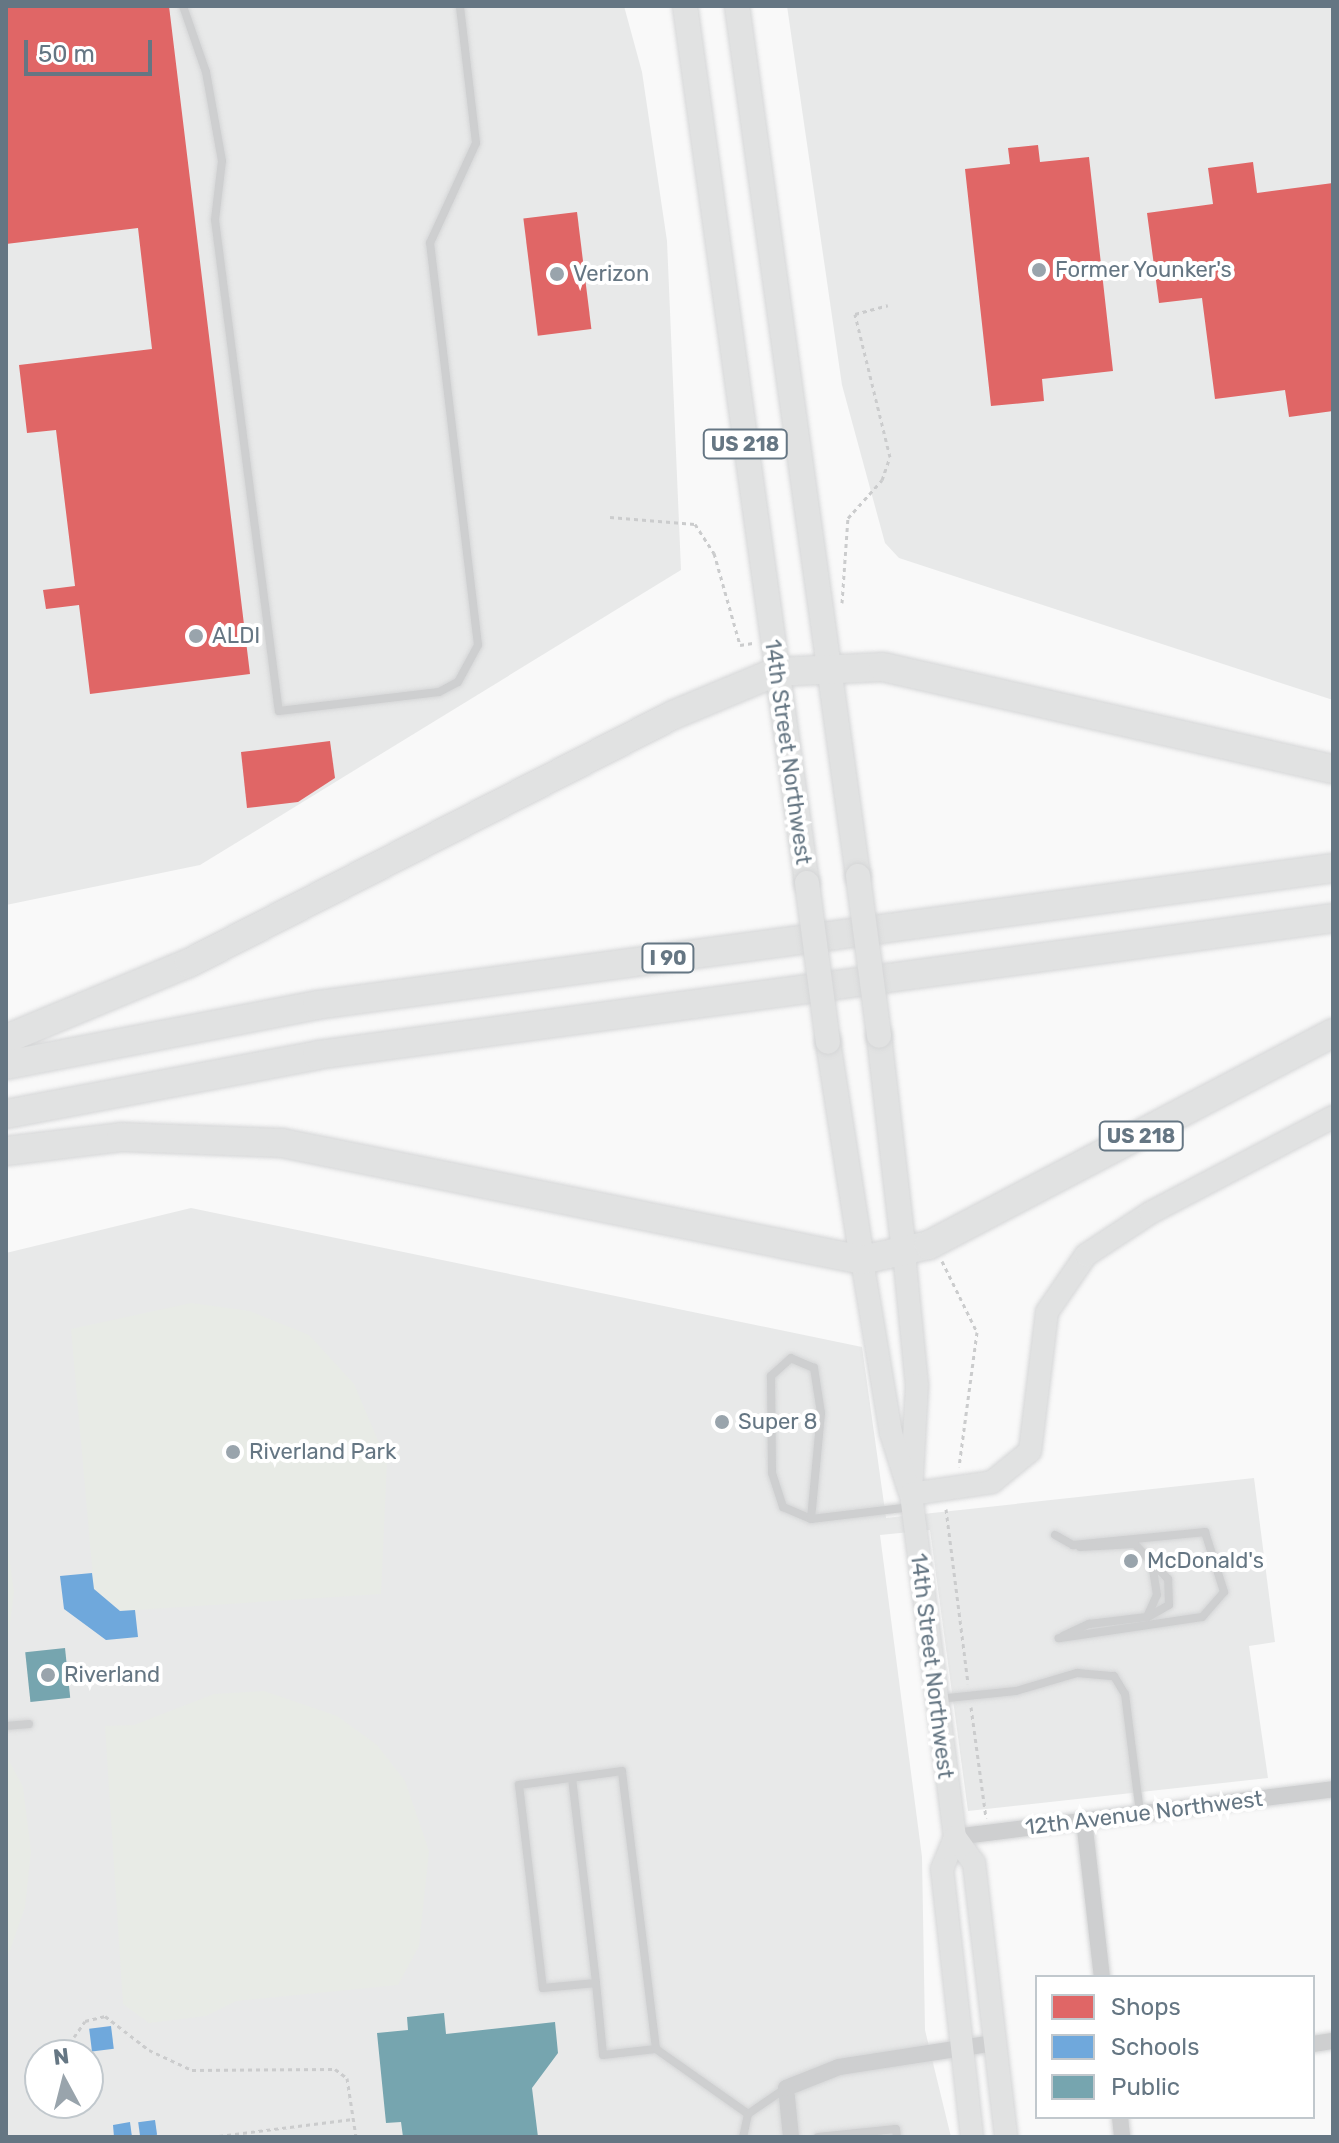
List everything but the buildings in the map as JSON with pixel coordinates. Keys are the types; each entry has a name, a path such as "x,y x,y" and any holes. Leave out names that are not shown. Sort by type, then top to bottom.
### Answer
{"highway":[{"path":"6,1039 189,963 673,715 776,672 826,665 906,671 1333,769"},
{"name":"I 90","path":"6,1065 317,1005 1333,868"},
{"name":"I 90","path":"6,1114 317,1055 1333,918"},
{"name":"US 218","path":"862,1260 916,1249 1333,1033"},
{"path":"6,1151 121,1137 282,1143 862,1260"}],"main road":[{"name":"14th Street Northwest","path":"682,6 828,1042 891,1433 911,1501 955,1837 974,1863 1006,2137"},
{"name":"14th Street Northwest","path":"737,6 879,1036 916,1249 917,1385 911,1501"},
{"path":"744,6 745,69"},
{"path":"911,1501 1003,1477 1030,1451 1047,1312 1086,1255 1150,1213 1333,1117"},
{"name":"14th Street Northwest","path":"955,1837 942,1869 972,2137"}],"street":[{"name":"12th Avenue Northwest","path":"955,1837 1333,1789"},
{"path":"1084,1820 1102,1975"},
{"path":"791,2137 786,2088 839,2067 994,2043"}],"lane":[{"path":"183,6 206,72 222,161 215,220 279,711 439,692 458,682 478,645 430,243 476,143 460,6"},
{"path":"811,1519 821,1413 814,1368 791,1358 771,1376 772,1473 783,1507 811,1519 911,1501"},
{"path":"1055,1535 1073,1545 1135,1544 1168,1579 1169,1605 1147,1617 1089,1624 1059,1638 1202,1617 1224,1592 1205,1532 1073,1545"},
{"path":"1147,1617 1157,1595 1152,1563"},
{"path":"937,1699 1016,1691 1077,1673 1114,1676 1125,1694 1140,1813"},
{"path":"6,1726 29,1724"},
{"path":"596,1983 543,1988 519,1785 622,1771 656,2049"},
{"path":"572,1778 603,2055 656,2049 748,2114"},
{"path":"743,2137 748,2114 786,2088"},
{"path":"818,2137 896,2129 897,2137"}],"path":[{"path":"843,617 848,518 882,480 890,457 855,314 888,305"},
{"path":"610,517 695,524 714,553 740,645"},
{"path":"916,1249 960,1285 977,1332 953,1489 946,1510 988,1833"},
{"path":"74,2037 85,2021 105,2016 192,2070 335,2069 347,2078 356,2137"},
{"path":"211,2137 353,2119"}],"shaded area":[{"path":"6,6 624,6 642,72 667,241 681,570 200,865 6,905"},
{"path":"787,6 1333,6 1333,700 899,558 885,543 842,385"},
{"path":"191,1208 862,1347 886,1518 1254,1478 1275,1642 1249,1646 1268,1778 968,1811 930,1530 880,1535 922,1857 925,2030 951,2137 6,2137 6,1253"},
{"name":"Riverland Park","path":"191,1303 250,1311 309,1335 354,1384 387,1462 381,1594 120,1611 94,1589 71,1329"},
{"path":"6,1535 14,1592 6,1656"},
{"path":"264,1691 337,1716 377,1745 405,1781 429,1851 419,1946 398,1985 236,2001 206,2016 149,2023 123,2004 105,1726 134,1725 214,1694"},
{"path":"6,1755 23,1787 31,1851 25,1907 6,1962"}],"place":[{"name":"Former Younker's","path":"1039,270"},
{"name":"Verizon","path":"557,274"},
{"name":"ALDI","path":"196,636"},
{"name":"Super 8","path":"722,1422"},
{"name":"Riverland Park","path":"233,1452"},
{"name":"McDonald's","path":"1131,1561"},
{"name":"Riverland","path":"48,1675"}]}
